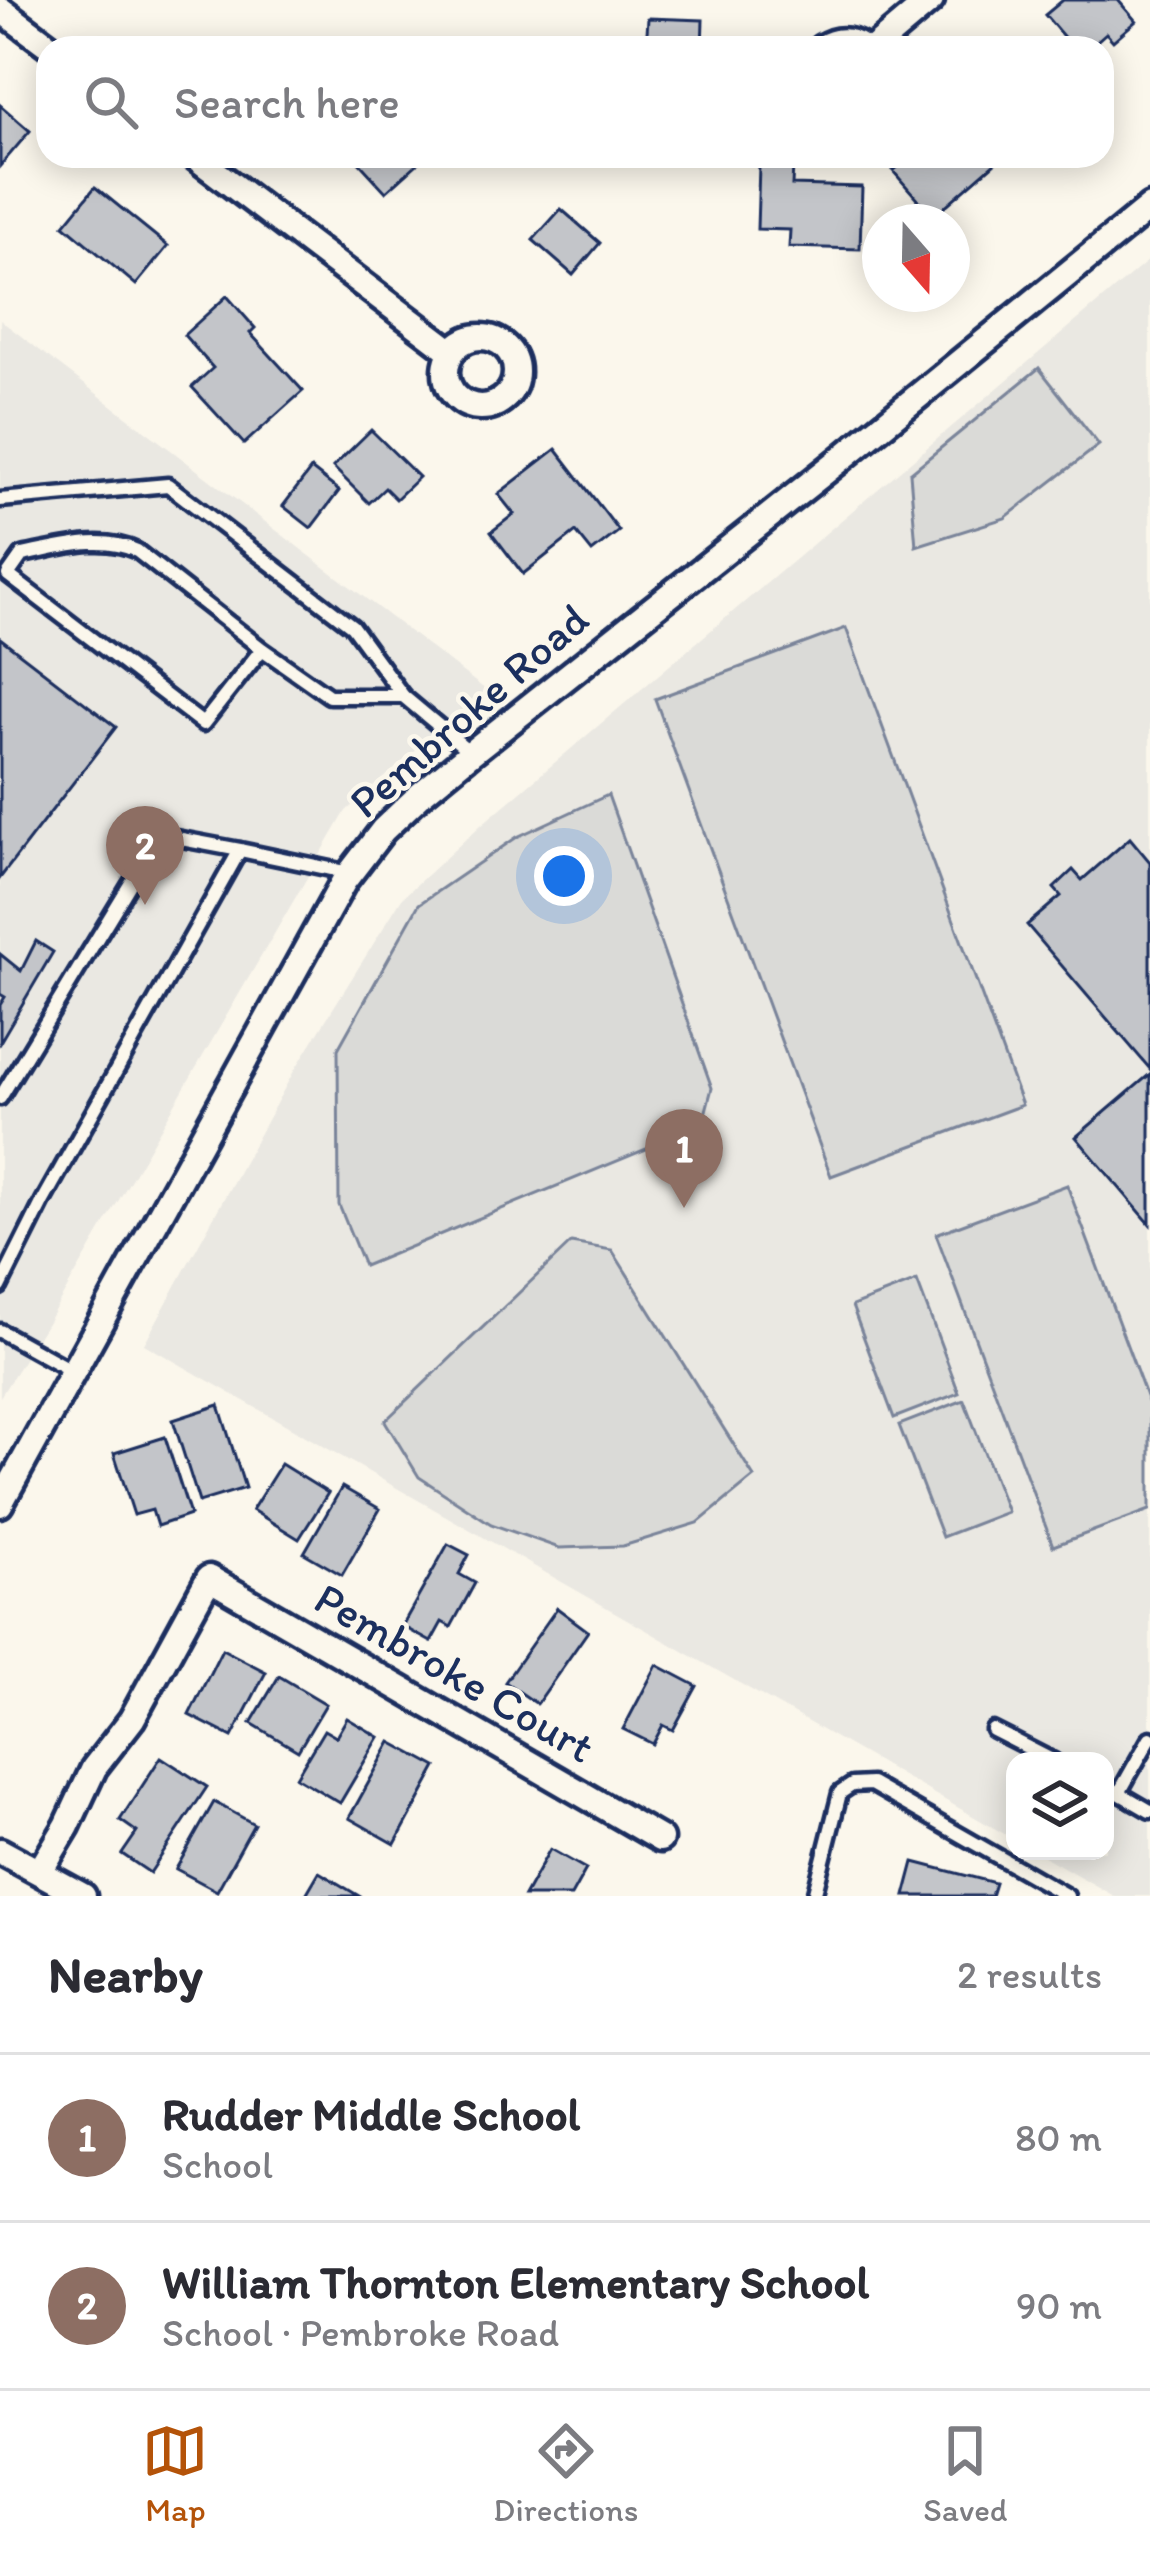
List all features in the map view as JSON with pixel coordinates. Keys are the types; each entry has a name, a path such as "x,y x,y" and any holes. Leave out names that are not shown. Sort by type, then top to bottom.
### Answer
{"street":[{"path":"888,36 931,0"},
{"path":"0,8 36,36"},
{"path":"210,168 452,352"},
{"name":"Pembroke Road","path":"0,1504 351,873 383,830 471,753 1150,207"},
{"name":"Pembroke Court","path":"40,1871 94,1768 132,1719 208,1578 660,1839"},
{"path":"0,1851 83,1896"}],"lane":[{"path":"0,500 168,485 352,626 403,696 471,753"},
{"path":"262,649 203,724 8,575 22,555 106,541 123,544 328,696 403,696"},
{"path":"0,1098 160,835 351,873"},
{"path":"0,1287 43,1201 240,850"},
{"path":"0,1331 74,1372"},
{"path":"993,1730 1036,1752"},
{"path":"1119,1793 1150,1738"},
{"path":"814,1896 840,1792 871,1784 1067,1896"},
{"path":"1114,1790 1150,1811"}],"shaded area":[{"path":"1150,259 1150,1896 1114,1896 1051,1860 1114,1860 1114,1752 1006,1752 1006,1835 144,1344 294,1071 402,898 481,825"},
{"path":"0,320 486,690 346,811 0,1397"},
{"path":"1039,368 1099,445 1005,518 916,546 910,473"},
{"path":"846,628 1022,1105 831,1176 655,699"},
{"path":"608,795 712,1088 702,1126 364,1266 339,1205 338,1049 419,904 517,837"},
{"path":"1067,1185 1150,1407 1150,1510 1053,1546 936,1234"},
{"path":"571,1243 612,1250 754,1477 698,1523 623,1546 559,1548 491,1524 419,1477 385,1421"},
{"path":"917,1281 959,1393 894,1418 852,1306"},
{"path":"964,1400 1007,1512 942,1537 899,1425"}],"building":[{"path":"1063,0 1118,0 1136,21 1114,40 1106,33 1063,36 1045,15"},
{"path":"648,18 703,20 702,36 647,36"},
{"path":"0,105 30,131 0,166"},
{"path":"364,168 413,168 386,192"},
{"path":"759,168 793,168 792,185 862,187 860,249 789,247 790,230 757,229"},
{"path":"897,168 989,168 948,204 922,204 893,171"},
{"path":"95,187 168,246 136,285 64,225"},
{"path":"561,209 600,243 573,275 533,240"},
{"path":"227,296 255,328 250,333 303,391 244,444 192,387 213,368 184,335"},
{"path":"371,430 419,477 396,499 385,488 369,503 333,467"},
{"path":"556,449 619,531 592,552 576,532 523,574 491,532 514,514 498,494"},
{"path":"311,469 339,491 311,528 283,506"},
{"path":"0,638 116,727 0,878"},
{"path":"1130,838 1150,862 1150,1069 1027,925 1061,896 1054,888 1073,870 1082,880"},
{"path":"36,941 53,952 0,1042 0,1005 5,997 0,994 0,954 21,971"},
{"path":"1150,1074 1150,1224 1076,1137"},
{"path":"219,1405 245,1488 199,1502 173,1420"},
{"path":"165,1437 190,1515 157,1526 152,1510 134,1515 114,1453"},
{"path":"281,1464 328,1493 299,1539 252,1510"},
{"path":"342,1487 380,1509 342,1575 304,1553"},
{"path":"448,1544 469,1555 459,1574 475,1583 451,1627 442,1622 431,1642 402,1626"},
{"path":"557,1608 588,1631 537,1704 505,1682"},
{"path":"222,1649 266,1672 232,1737 189,1715"},
{"path":"657,1665 697,1686 673,1730 663,1725 653,1744 623,1729"},
{"path":"279,1676 326,1704 298,1751 251,1723"},
{"path":"347,1718 379,1737 340,1803 296,1777 324,1730 336,1737"},
{"path":"391,1742 437,1767 395,1844 349,1818"},
{"path":"161,1757 207,1787 150,1873 122,1854 137,1832 120,1820"},
{"path":"214,1802 254,1824 217,1891 176,1869"},
{"path":"550,1849 586,1869 571,1896 524,1896"},
{"path":"914,1862 995,1883 991,1896 905,1896"},
{"path":"319,1872 359,1896 305,1896"}],"place":[{"name":"William Thornton Elementary School","path":"145,905"},
{"name":"Rudder Middle School","path":"684,1208"}]}
